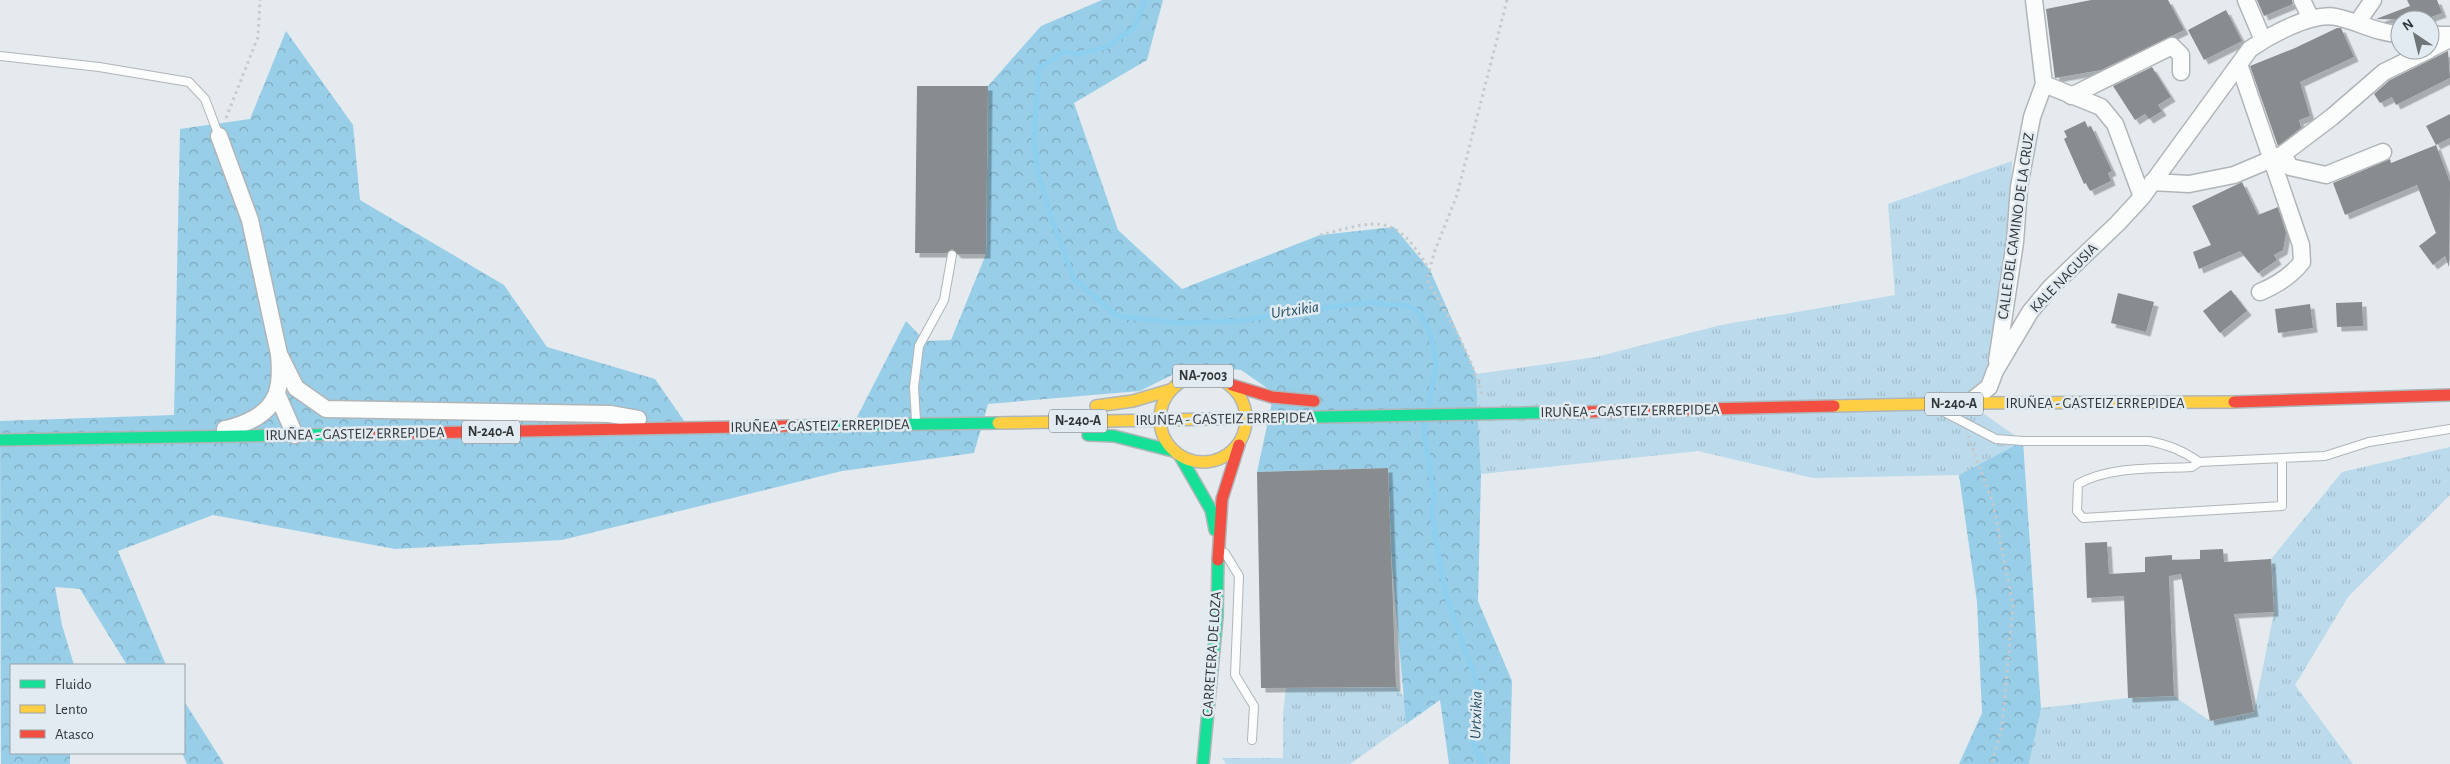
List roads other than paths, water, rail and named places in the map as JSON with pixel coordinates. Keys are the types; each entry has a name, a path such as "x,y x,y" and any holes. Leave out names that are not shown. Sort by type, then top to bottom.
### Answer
{"main road":[{"name":"NA-7003","path":"1159,420 1162,404 1170,390 1189,377 1211,375 1232,385 1242,397 1248,418"},
{"path":"1232,385 1279,399 1321,402 1366,416"},
{"path":"1080,406 1099,406 1133,401 1170,390"},
{"name":"IRUÑEA - GASTEIZ ERREPIDEA","path":"0,440 1459,415 1968,403 2254,402 2450,395"},
{"path":"982,423 1025,412"},
{"path":"1316,431 1340,417"},
{"name":"CARRETERA DE LOZA","path":"1203,764 1218,617 1218,543 1222,499 1239,445 1246,432 1248,418"},
{"name":"CARRETERA DE LOZA","path":"1159,420 1162,436 1176,454 1211,510 1218,543"},
{"path":"996,423 1026,435"},
{"path":"1078,435 1114,436 1176,454 1190,461 1223,458 1239,445 1258,439"}],"street":[{"path":"2034,0 2035,28 2044,84 2101,107 2115,124 2142,197"},
{"path":"2246,0 2263,40"},
{"path":"2302,0 2311,19"},
{"path":"2357,23 2373,0"},
{"name":"KALE NAGUSIA","path":"1968,403 1989,387 1995,370 2030,312 2050,288 2118,224 2142,197 2250,49 2263,40 2318,16 2335,17 2390,31"},
{"path":"2071,96 2172,46 2181,55 2181,72"},
{"path":"2152,182 2189,184 2234,175 2277,157 2332,117 2384,72 2409,60"},
{"path":"2239,64 2277,157 2301,245 2302,262 2296,271 2276,285 2260,292"},
{"name":"CALLE DEL CAMINO DE LA CRUZ","path":"1995,370 2015,242 2020,180 2032,117 2044,84"},
{"path":"131,438 230,428 260,416 272,404 277,394 281,376 279,354 250,220 219,136"},
{"path":"2277,157 2290,167 2326,175 2383,152"},
{"path":"279,354 296,388 326,409 610,414 689,428"},
{"path":"277,394 295,435"}],"lane":[{"path":"0,56 99,67 189,82 206,99 219,136"},
{"path":"916,424 914,387 920,346 944,300 952,255"},
{"path":"1923,404 1950,414 1996,439 2023,441 2148,441 2184,451 2199,462 2326,456 2369,442 2450,429"},
{"path":"2199,462 2192,468 2136,470 2091,477 2078,484 2077,510 2084,518 2282,506 2282,459"},
{"path":"1218,543 1239,576 1235,675 1254,706 1252,740"}],"waterway":[{"name":"Urtxikia","path":"1145,0 1134,28 1106,47 1079,54 1063,52 1039,68 1034,138 1037,169 1053,223 1074,279 1117,316 1177,323 1240,321 1269,316 1284,309 1306,310 1372,302 1387,305 1404,305 1415,309 1422,317 1431,336 1436,365 1428,407"},
{"name":"Urtxikia","path":"1425,423 1424,432 1434,495 1432,513 1435,537 1446,595 1478,686 1473,742 1483,764"}]}
